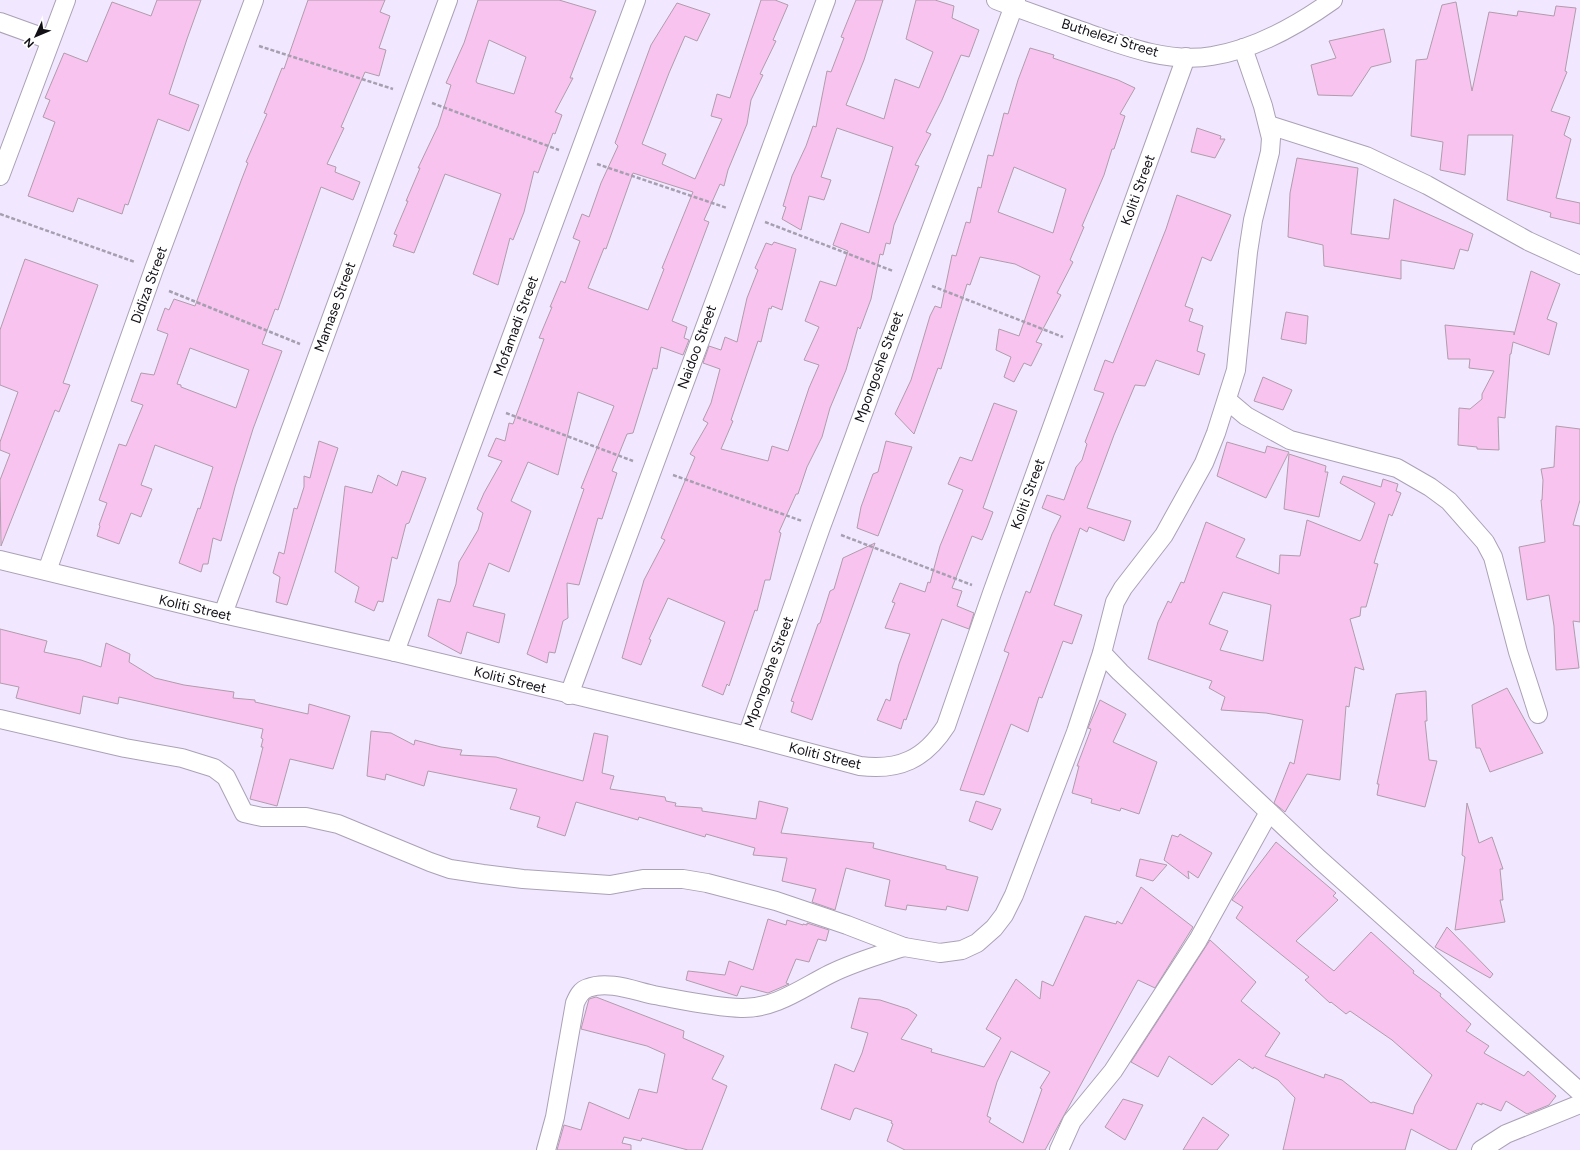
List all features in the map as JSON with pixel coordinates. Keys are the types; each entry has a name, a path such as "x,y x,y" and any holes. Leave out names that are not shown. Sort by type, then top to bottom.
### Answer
{"street":[{"path":"0,176 66,0"},
{"name":"Didiza Street","path":"47,571 152,276 254,0"},
{"name":"Mamase Street","path":"223,614 448,0"},
{"name":"Mofamadi Street","path":"395,652 636,0"},
{"name":"Naidoo Street","path":"569,695 826,0"},
{"name":"Buthelezi Street","path":"996,0 1014,3 1110,41 1155,53 1186,57 1212,56 1243,48 1266,39 1311,16 1333,0"},
{"name":"Mpongoshe Street","path":"747,736 821,527 1014,3"},
{"path":"0,22 50,40"},
{"path":"0,719 111,745 182,758 214,768 226,776 244,813 262,817 306,817 338,824 450,868 522,879 610,885 643,879 689,880 730,888 776,901 847,925 904,948 940,953 962,950 977,944 994,928 1004,915 1014,895 1073,740 1102,652 1115,602 1123,588 1149,556 1177,514 1204,463 1227,400 1236,370 1253,220 1270,152 1271,138 1243,48"},
{"name":"Koliti Street","path":"0,560 223,614 395,652 569,695 747,736 860,766 876,768 898,765 912,760 926,751 939,738 946,726 992,592 1186,57"},
{"path":"1268,125 1366,156 1427,184 1528,241 1580,265"},
{"path":"1227,400 1246,416 1290,440 1397,468 1430,487 1449,501 1485,542 1493,557 1518,652 1538,714"},
{"path":"1102,652 1120,672 1269,812 1431,960 1580,1092"},
{"path":"1059,1150 1072,1121 1113,1071 1198,940 1269,812"},
{"path":"546,1150 555,1117 575,1003 579,994 587,988 608,986 714,1005 753,1008 770,1004 789,996 862,959 904,948"},
{"path":"1481,1150 1506,1134 1580,1104"}],"path":[{"path":"240,39 414,96 579,157 746,215 1082,344"},
{"path":"0,214 152,276 318,352"},
{"path":"487,406 652,468 821,527 992,592"}],"building":[{"path":"157,0 201,0 169,94 199,105 189,131 158,119 128,205 125,204 122,214 78,198 73,212 28,196 55,122 43,117 50,100 45,98 64,53 87,62 112,2 151,16"},
{"path":"308,0 385,0 380,12 390,16 379,48 386,50 379,76 365,72 341,127 344,128 327,164 336,167 335,172 360,182 353,200 321,187 278,310 275,309 262,344 282,351 253,429 235,487 221,541 213,538 208,564 203,564 201,572 179,563 198,508 200,509 213,467 155,445 141,485 152,489 141,517 131,513 119,544 97,536 99,525 107,503 99,500 119,444 126,446 143,405 131,401 141,373 154,375 168,334 157,330 165,308 169,310 174,299 195,306 248,163 246,162 267,114 264,113 282,68 284,69","holes":["190,348 249,370 236,408 181,387 181,385 177,384"]},
{"path":"478,0 559,0 596,11 570,78 573,78 555,112 562,115 555,134 553,133 538,173 534,171 524,212 513,240 510,238 498,285 473,274 501,194 445,174 414,253 393,246 397,235 394,234 420,168 418,168 438,126 451,85 446,83 464,43","holes":["489,40 526,57 514,94 477,83 476,81"]},
{"path":"761,0 775,0 788,5 773,40 776,41 760,74 763,75 751,100 747,124 728,170 724,186 720,184 704,220 709,222 672,321 687,327 684,338 689,340 683,355 661,347 657,369 653,368 633,433 627,434 612,471 617,473 602,519 598,518 579,585 567,583 568,618 563,621 555,653 549,652 547,663 527,654 584,489 581,488 614,406 578,392 558,475 528,462 511,501 531,511 509,572 489,563 473,606 505,614 499,643 467,632 461,654 428,636 438,599 450,602 456,584 459,562 478,530 483,513 477,509 502,461 488,456 496,438 505,441 509,423 513,424 544,339 539,338 552,307 550,307 561,281 565,283 580,241 573,238 582,214 589,217 601,183 618,146 615,143 651,45 677,3 710,14 697,41 685,36 642,144 666,154 662,164 695,179 722,119 711,116 717,94 730,98","holes":["633,173 693,192 662,268 664,269 648,310 588,288 604,248 606,249"]},
{"path":"856,0 883,0 864,60 846,105 884,119 895,79 919,88 933,52 906,39 916,0 935,0 954,6 952,18 979,30 969,57 961,55 942,100 926,132 931,134 915,165 919,166 894,225 890,244 886,243 883,255 880,254 871,299 860,329 858,327 846,370 830,408 822,437 807,467 798,494 796,494 779,532 781,533 770,580 765,580 757,611 755,610 729,686 727,684 723,695 702,686 725,622 668,598 649,639 651,640 641,665 622,658 644,580 665,540 661,538 695,457 690,454 708,423 703,420 711,403 720,369 703,363 709,346 721,350 725,337 737,342 747,298 758,270 755,268 766,243 772,245 774,242 796,249 782,310 772,306 771,309 769,308 761,342 758,341 731,420 733,421 721,449 768,461 772,446 788,451 809,388 819,365 804,360 819,327 805,321 820,281 836,286 848,251 833,245 841,223 869,233 893,147 837,128 821,177 831,180 824,200 809,196 801,230 782,219 786,207 783,206 792,176 806,146 813,126 816,127 827,71 831,72 844,38 841,37"},
{"path":"1456,2 1472,91 1489,12 1517,16 1518,11 1554,16 1556,6 1576,8 1565,71 1567,72 1551,111 1570,117 1564,135 1571,139 1556,198 1580,203 1580,224 1550,217 1551,213 1507,200 1513,135 1468,135 1465,175 1440,170 1443,142 1411,136 1416,60 1427,59 1442,5"},
{"path":"1384,29 1391,62 1371,67 1352,96 1318,95 1311,65 1336,58 1329,41"},
{"path":"1030,48 1054,55 1053,58 1118,80 1135,88 1120,114 1125,116 1114,149 1112,149 1104,175 1082,226 1084,227 1070,260 1073,262 1057,293 1061,295 1036,342 1042,344 1031,366 1024,363 1014,382 1004,377 1011,357 996,350 999,329 1019,336 1040,276 1015,264 980,257 970,285 967,284 941,369 938,368 914,434 895,414 911,380 930,316 935,306 941,308 952,255 956,256 966,222 970,223 978,187 981,188 988,155 993,156 1004,113 1008,114 1018,80","holes":["1014,167 1066,189 1053,233 998,212"]},
{"path":"1197,128 1221,136 1220,139 1225,139 1215,158 1191,152"},
{"path":"1297,158 1358,168 1351,234 1389,239 1394,199 1473,234 1468,251 1460,249 1454,269 1401,260 1401,279 1324,266 1323,245 1288,237 1290,193"},
{"path":"1177,195 1231,215 1211,261 1202,257 1185,306 1193,309 1189,321 1203,326 1197,351 1205,354 1199,375 1156,360 1145,386 1135,385 1114,435 1087,508 1131,521 1124,541 1089,527 1087,532 1080,528 1054,605 1082,615 1072,644 1063,641 1042,698 1039,697 1028,732 1011,724 984,795 960,790 1009,653 1004,651 1026,591 1030,593 1052,534 1061,516 1042,508 1047,495 1064,500 1076,467 1082,460 1087,444 1085,442 1104,393 1094,390 1105,360 1113,363 1166,229"},
{"path":"25,259 98,285 63,383 70,385 59,412 55,410 1,546 0,480 10,454 0,450 0,442 18,392 0,385 0,330"},
{"path":"1531,271 1560,284 1547,319 1557,323 1549,355 1513,342 1510,354 1505,418 1498,417 1499,450 1477,449 1477,447 1458,445 1459,408 1470,409 1482,399 1482,394 1494,371 1469,368 1470,359 1448,359 1445,325 1514,332 1514,335"},
{"path":"1286,312 1308,316 1306,344 1281,339"},
{"path":"1263,377 1292,390 1283,410 1254,401"},
{"path":"994,403 1017,411 983,508 993,512 982,540 972,536 952,588 962,591 957,606 974,613 969,629 942,619 906,720 904,719 901,729 877,720 886,699 890,701 899,664 910,634 885,628 895,603 892,602 900,583 925,592 928,582 930,583 940,546 963,490 948,484 960,457 972,461"},
{"path":"1556,426 1580,429 1580,500 1573,525 1580,526 1580,622 1573,621 1579,668 1556,670 1554,626 1549,595 1527,600 1519,547 1545,542 1541,500 1543,480 1541,469 1554,467"},
{"path":"319,441 338,448 287,605 276,602 280,577 273,573 279,552 284,554 294,508 297,509 304,487 304,476 310,478"},
{"path":"886,441 912,447 878,536 857,528 861,507 873,474 878,472"},
{"path":"1227,442 1265,453 1267,446 1289,452 1266,498 1217,476"},
{"path":"1289,454 1326,466 1325,472 1328,472 1319,517 1284,509"},
{"path":"402,471 426,478 409,523 406,524 397,559 392,557 383,602 378,601 374,611 355,602 359,587 335,572 345,486 372,493 378,475 397,486"},
{"path":"1343,476 1381,487 1383,479 1398,484 1396,491 1401,493 1392,516 1389,514 1374,563 1378,564 1366,607 1361,607 1360,616 1350,619 1364,670 1355,667 1349,707 1346,706 1340,780 1307,774 1285,812 1274,803 1290,762 1294,764 1303,720 1266,713 1221,710 1225,697 1209,688 1212,681 1148,659 1158,622 1168,601 1171,603 1181,582 1184,583 1206,522 1245,539 1236,557 1279,574 1280,555 1300,556 1307,520 1360,541 1375,503 1340,483","holes":["1223,592 1271,605 1263,661 1220,650 1228,631 1209,624"]},
{"path":"875,543 812,720 791,712 794,702 791,701 818,624 820,623 830,591 834,589 843,558"},
{"path":"0,629 47,641 44,652 81,660 101,667 106,643 130,654 129,662 155,678 184,685 234,692 233,698 255,700 255,702 308,714 309,704 350,716 333,769 290,759 277,806 250,799 263,747 261,747 263,739 261,738 263,729 119,697 118,704 83,696 80,714 16,698 19,687 0,683"},
{"path":"1507,688 1543,753 1490,772 1480,748 1476,748 1472,705"},
{"path":"1426,691 1427,721 1425,721 1429,760 1437,761 1425,807 1377,795 1379,784 1377,784 1396,694"},
{"path":"1100,700 1126,714 1113,742 1157,762 1139,814 1121,808 1120,811 1091,803 1092,799 1072,793 1079,766 1077,766 1091,729 1088,728"},
{"path":"371,731 391,733 414,745 415,740 441,747 462,750 460,755 496,757 583,781 594,733 608,736 602,773 614,776 610,789 665,797 666,801 676,803 675,806 702,808 702,811 756,819 759,801 788,808 781,833 874,843 873,848 946,866 946,869 978,877 968,911 947,906 946,910 907,905 906,910 885,906 890,880 846,868 835,910 812,902 816,889 782,881 787,858 753,855 755,848 706,834 705,837 639,817 638,820 576,802 565,836 537,827 540,817 510,809 517,789 428,771 424,786 386,774 385,780 367,776"},
{"path":"976,801 1001,809 992,830 969,821"},
{"path":"1467,803 1479,843 1492,837 1503,869 1500,869 1503,900 1500,900 1505,922 1455,930 1465,857 1462,855"},
{"path":"1180,834 1212,853 1198,878 1188,871 1189,879 1164,860 1172,835 1178,837"},
{"path":"1276,842 1336,893 1333,896 1338,900 1296,941 1334,971 1371,932 1414,971 1413,973 1441,994 1440,996 1471,1024 1466,1031 1489,1046 1484,1053 1524,1076 1528,1071 1556,1096 1549,1105 1527,1114 1506,1101 1501,1111 1482,1103 1482,1105 1477,1103 1456,1150 1450,1150 1411,1129 1405,1150 1283,1150 1295,1098 1278,1080 1254,1067 1253,1069 1239,1059 1212,1085 1169,1056 1158,1077 1131,1062 1210,940 1256,982 1241,1001 1280,1033 1265,1056 1324,1078 1325,1074 1342,1080 1371,1103 1373,1102 1413,1114 1415,1106 1432,1075 1392,1040 1350,1011 1346,1014 1331,1002 1330,1003 1305,980 1309,977 1236,918 1243,907 1232,900"},
{"path":"1140,859 1167,865 1153,881 1136,876"},
{"path":"1141,887 1193,927 1155,988 1138,980 1045,1150 905,1150 887,1141 893,1124 891,1123 892,1121 856,1108 854,1109 850,1120 821,1109 835,1064 854,1072 862,1053 868,1033 851,1028 859,998 880,1000 908,1009 917,1015 901,1039 932,1049 931,1052 984,1067 1001,1038 986,1029 1016,979 1040,999 1042,981 1053,986 1085,916 1116,924 1117,921 1122,924","holes":["1011,1051 1050,1072 1040,1088 1042,1089 1023,1143 989,1122 991,1118 987,1116 997,1082"]},
{"path":"768,919 786,925 787,920 803,925 807,925 807,923 829,930 826,941 818,939 809,962 796,959 786,983 789,984 768,993 741,986 737,996 686,980 688,971 725,975 729,961 753,970"},
{"path":"1447,927 1493,974 1490,978 1435,947"},
{"path":"596,997 684,1031 683,1038 724,1056 712,1079 727,1086 702,1150 688,1150 642,1138 641,1141 624,1137 622,1143 631,1145 631,1150 557,1150 564,1125 581,1130 589,1102 629,1119 639,1089 657,1093 665,1054 647,1046 581,1029 589,999"},
{"path":"1123,1099 1143,1105 1125,1140 1105,1127"},
{"path":"1203,1117 1229,1135 1217,1150 1183,1150"}]}
